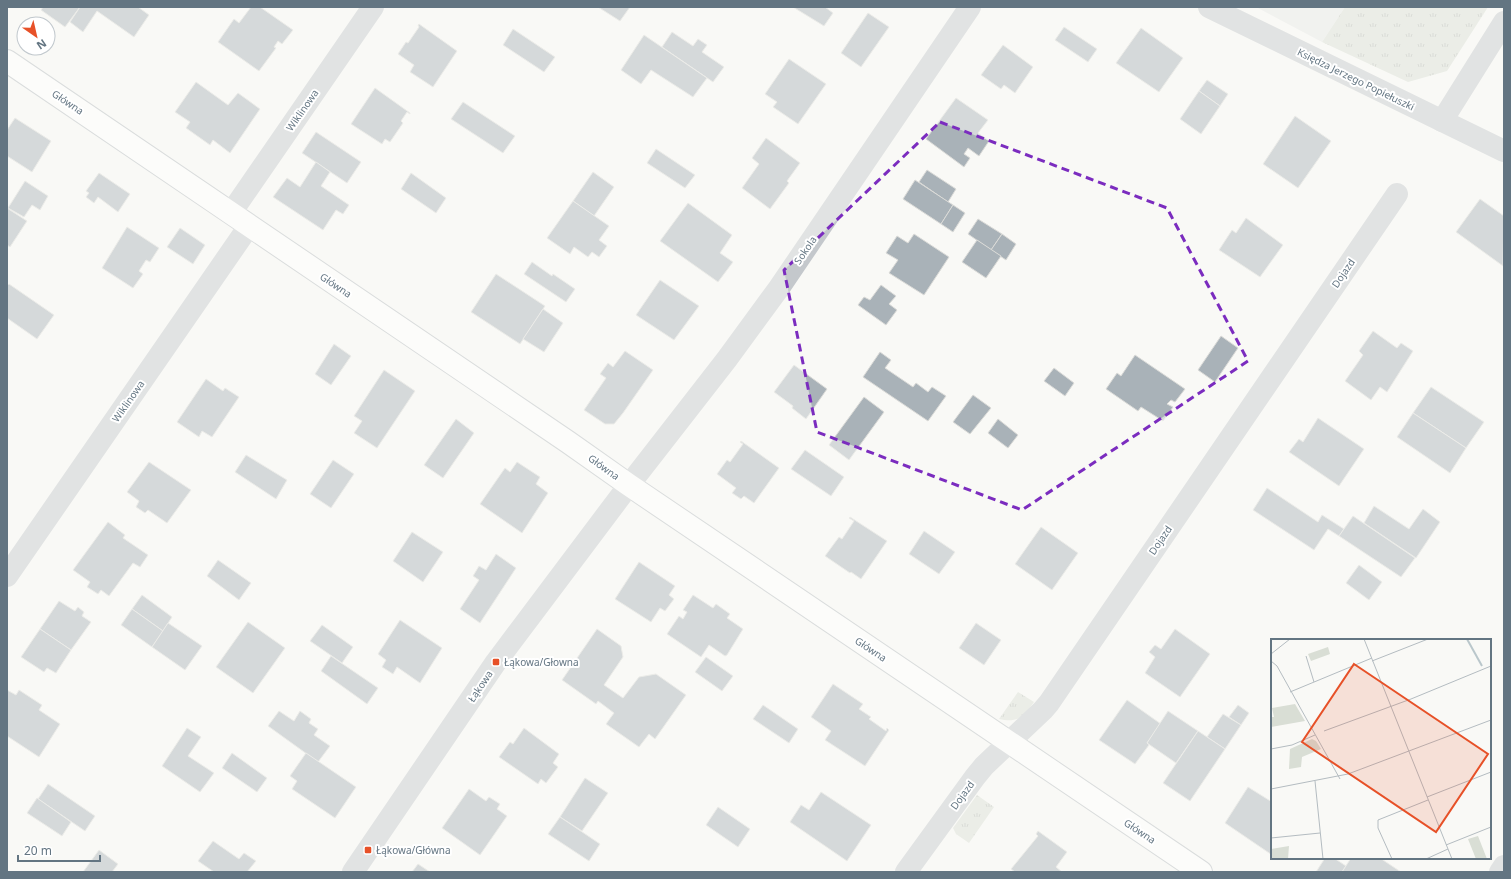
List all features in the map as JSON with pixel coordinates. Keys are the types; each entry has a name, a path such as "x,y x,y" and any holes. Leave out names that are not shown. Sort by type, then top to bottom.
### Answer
{"street":[{"name":"Wiklinowa","path":"231,213 373,7"},
{"name":"Sokola","path":"629,485 727,359 779,288 970,7"},
{"name":"Księdza Jerzego Popiełuszki","path":"1209,7 1504,151"},
{"path":"1442,121 1504,22"},
{"name":"Główna","path":"7,61 629,485 1201,872"},
{"name":"Dojazd","path":"906,872 975,777 1044,710 1396,194"},
{"name":"Wiklinowa","path":"7,576 249,226"},
{"name":"Łąkowa","path":"353,872 496,662 629,485"},
{"path":"1500,872 1504,866"}],"highlighted area":[{"path":"940,122 1167,208 1248,361 1022,510 817,432 784,270"}],"shaded area":[{"path":"1256,7 1345,7 1322,42"}],"green space":[{"path":"1345,7 1488,7 1447,71 1408,82 1322,42"},
{"path":"1018,692 1034,702 1027,712 1020,718 1016,719 999,719"},
{"path":"977,795 994,807 969,843 956,834 953,828"}],"building":[{"path":"43,7 80,7 65,27 56,21 56,16 49,16 41,10"},
{"path":"80,7 138,7 149,15 134,37 97,11 83,32 70,22"},
{"path":"251,7 260,7 293,30 282,44 278,41 274,47 276,48 259,71 218,42 234,19 239,23"},
{"path":"598,7 630,7 620,21"},
{"path":"793,7 825,7 833,13 824,26"},
{"path":"868,13 889,27 861,67 841,53"},
{"path":"419,24 457,51 433,87 410,72 414,65 398,54 406,42 408,43 419,27"},
{"path":"1064,27 1097,49 1088,62 1055,40"},
{"path":"1141,28 1183,58 1159,92 1116,63"},
{"path":"513,29 555,57 544,72 503,45"},
{"path":"672,32 693,46 698,39 707,45 702,52 724,67 713,82 662,47"},
{"path":"644,35 707,78 693,97 651,70 641,84 621,70"},
{"path":"1003,45 1033,67 1015,93 1004,85 1001,89 981,75"},
{"path":"789,59 826,84 798,124 773,107 777,102 765,94"},
{"path":"1207,80 1228,94 1220,106 1199,91"},
{"path":"196,82 228,105 238,93 260,109 230,153 213,140 210,145 186,128 190,122 175,112"},
{"path":"375,88 410,113 407,112 401,121 403,123 390,142 385,139 382,144 351,124"},
{"path":"1199,91 1220,106 1201,134 1180,119"},
{"path":"956,98 988,120 978,133 989,141 979,156 968,148 964,154 970,158 964,167 926,139"},
{"path":"463,102 515,136 503,153 451,119"},
{"path":"1295,116 1331,141 1298,188 1263,164"},
{"path":"15,118 51,141 32,172 7,156 7,130"},
{"path":"316,132 361,162 347,183 302,153"},
{"path":"766,138 800,163 787,181 789,183 770,209 742,188 759,164 752,158"},
{"path":"656,149 695,175 685,188 647,163"},
{"path":"316,162 330,172 321,186 349,205 343,214 336,210 323,230 273,197 287,178 300,187"},
{"path":"927,170 956,189 948,202 919,182"},
{"path":"593,172 614,187 594,216 573,201"},
{"path":"99,173 130,194 118,212 98,197 94,203 86,197 89,193 86,191"},
{"path":"411,173 446,198 436,213 401,189"},
{"path":"915,180 953,205 941,224 903,199"},
{"path":"25,181 48,196 40,210 32,205 24,217 8,208"},
{"path":"1480,199 1504,216 1503,266 1456,232"},
{"path":"573,201 609,226 599,240 607,246 599,257 592,252 588,257 574,247 570,254 547,238"},
{"path":"688,203 732,235 720,253 733,262 718,282 660,241"},
{"path":"953,205 965,213 953,232 941,224"},
{"path":"7,208 27,221 10,247 7,245"},
{"path":"1246,218 1283,245 1260,277 1219,250 1232,230 1236,233"},
{"path":"978,219 1002,234 991,250 968,234"},
{"path":"127,227 159,248 150,262 146,260 139,271 143,274 133,288 102,268"},
{"path":"180,228 205,245 193,264 167,247"},
{"path":"914,234 949,257 924,295 889,273 898,260 886,253 897,236 908,243"},
{"path":"1002,234 1016,244 1006,260 991,250"},
{"path":"977,240 1001,256 986,278 962,262"},
{"path":"532,262 552,276 553,274 575,289 566,302 524,274"},
{"path":"496,274 545,306 520,344 471,312"},
{"path":"660,280 699,306 674,340 636,315"},
{"path":"9,284 54,315 37,339 7,318 7,286"},
{"path":"881,285 896,296 889,304 897,310 886,325 858,305 864,297 870,300"},
{"path":"543,309 563,323 544,352 523,339"},
{"path":"1373,331 1397,348 1401,343 1413,351 1387,392 1380,387 1371,400 1345,381 1363,355 1359,351"},
{"path":"1221,336 1238,348 1215,382 1198,370"},
{"path":"334,344 351,356 331,385 315,374"},
{"path":"625,351 653,370 614,424 605,424 584,410 606,378 600,374 608,363 613,367"},
{"path":"880,352 891,360 885,368 913,387 916,383 928,392 932,387 946,396 928,421 863,377"},
{"path":"1135,355 1185,389 1175,402 1171,400 1167,404 1173,407 1163,421 1141,407 1138,411 1106,389 1117,373 1121,376"},
{"path":"794,365 827,389 806,419 792,408 793,406 774,392"},
{"path":"1054,368 1074,383 1065,396 1044,381"},
{"path":"384,370 415,391 377,448 354,433 362,421 354,416"},
{"path":"206,379 223,391 225,388 239,397 212,437 202,431 199,437 177,422"},
{"path":"1431,387 1484,422 1466,448 1413,413"},
{"path":"973,395 991,408 970,434 953,422"},
{"path":"864,397 884,412 849,460 829,445"},
{"path":"1413,413 1466,448 1450,473 1397,437"},
{"path":"1318,418 1364,449 1339,486 1289,452 1299,439 1303,442"},
{"path":"456,419 474,433 443,478 424,465"},
{"path":"998,419 1018,435 1008,448 988,433"},
{"path":"741,441 779,468 754,503 744,496 741,499 732,493 736,488 717,474 727,460 730,462 743,444 740,442"},
{"path":"805,450 844,477 831,496 791,469"},
{"path":"246,455 287,480 276,499 235,472"},
{"path":"333,460 354,474 331,508 310,494"},
{"path":"149,462 191,490 167,523 148,510 145,513 136,507 139,501 127,492"},
{"path":"517,462 540,477 536,484 548,493 522,533 480,504 505,468 510,472"},
{"path":"1267,488 1318,522 1322,515 1344,529 1339,536 1328,529 1314,550 1253,510"},
{"path":"1374,506 1409,529 1423,509 1440,522 1416,558 1364,523"},
{"path":"1353,516 1415,558 1401,577 1339,536"},
{"path":"850,517 887,541 861,579 825,556 839,537 842,539 854,521 849,518"},
{"path":"108,522 125,535 123,538 148,555 140,567 133,563 109,596 101,590 98,594 87,587 90,582 73,570"},
{"path":"1041,527 1078,553 1052,590 1015,564"},
{"path":"924,531 955,552 939,574 909,554"},
{"path":"412,532 443,552 423,582 393,561"},
{"path":"496,554 516,568 480,623 460,609 479,580 473,576 479,566 486,570"},
{"path":"218,560 251,583 239,600 207,576"},
{"path":"639,562 675,586 669,595 674,599 665,611 660,608 651,622 615,599"},
{"path":"1359,565 1382,582 1369,600 1346,583"},
{"path":"142,595 172,617 163,631 132,609"},
{"path":"693,595 713,608 716,604 730,614 727,618 743,629 727,655 725,656 709,645 701,657 667,634 679,616 683,619 687,612 683,610"},
{"path":"59,601 75,611 78,607 84,612 82,616 91,622 71,650 40,629"},
{"path":"132,609 163,631 152,647 121,625"},
{"path":"400,620 442,648 420,683 397,667 393,674 382,667 386,660 378,654"},
{"path":"248,622 285,648 253,693 216,667"},
{"path":"168,623 202,646 185,670 152,647"},
{"path":"976,623 1001,640 984,665 959,648"},
{"path":"322,625 353,647 342,663 310,641"},
{"path":"40,629 71,650 56,673 47,668 44,672 21,657"},
{"path":"597,629 621,646 623,657 604,685 623,698 639,677 656,674 686,695 655,739 649,734 639,747 606,724 614,713 598,701 596,704 562,680"},
{"path":"1175,629 1210,654 1180,697 1145,673 1155,657 1149,652 1155,645 1161,649"},
{"path":"331,656 378,688 367,704 321,671"},
{"path":"706,657 733,676 722,691 695,672"},
{"path":"833,684 863,704 859,709 871,717 869,719 886,731 887,728 889,730 865,766 825,740 831,731 811,717"},
{"path":"7,690 16,695 19,690 42,705 39,710 60,724 39,757 7,736"},
{"path":"1127,700 1161,724 1147,743 1149,745 1135,764 1099,740"},
{"path":"763,705 798,729 789,743 753,719"},
{"path":"1238,705 1249,713 1241,725 1229,717"},
{"path":"279,711 294,721 300,711 311,719 309,723 318,729 314,735 330,746 318,762 268,726"},
{"path":"1168,711 1198,731 1176,763 1147,743"},
{"path":"1223,714 1241,725 1225,749 1207,737"},
{"path":"187,728 201,737 188,756 214,773 200,792 162,766"},
{"path":"524,728 559,754 553,763 558,767 546,783 541,779 538,784 499,757 510,742 513,744"},
{"path":"1198,731 1225,749 1190,801 1163,783"},
{"path":"232,753 267,778 257,792 222,768"},
{"path":"306,753 356,787 335,818 292,789 297,781 290,776"},
{"path":"585,778 608,793 582,831 560,817"},
{"path":"48,784 95,816 85,831 38,799"},
{"path":"1248,787 1271,801 1271,854 1225,823"},
{"path":"469,789 486,801 489,797 500,804 497,809 507,816 480,855 442,828"},
{"path":"821,792 871,825 847,861 790,822 801,805 809,810"},
{"path":"37,798 71,822 62,836 27,813"},
{"path":"718,807 750,829 738,847 706,825"},
{"path":"560,817 600,844 589,861 548,834"},
{"path":"1038,831 1067,852 1056,867 1062,872 1015,872 1011,869 1038,836 1036,834"},
{"path":"213,841 239,859 244,853 256,861 247,872 214,872 198,861"},
{"path":"99,850 118,864 112,872 83,872"},
{"path":"1324,859 1336,859 1346,866 1342,872 1316,872"},
{"path":"1350,859 1382,859 1401,872 1342,872"},
{"path":"418,864 430,872 412,872"}],"place":[{"name":"Łąkowa/Głowna","path":"496,662"},
{"name":"Łąkowa/Główna","path":"368,850"}]}
